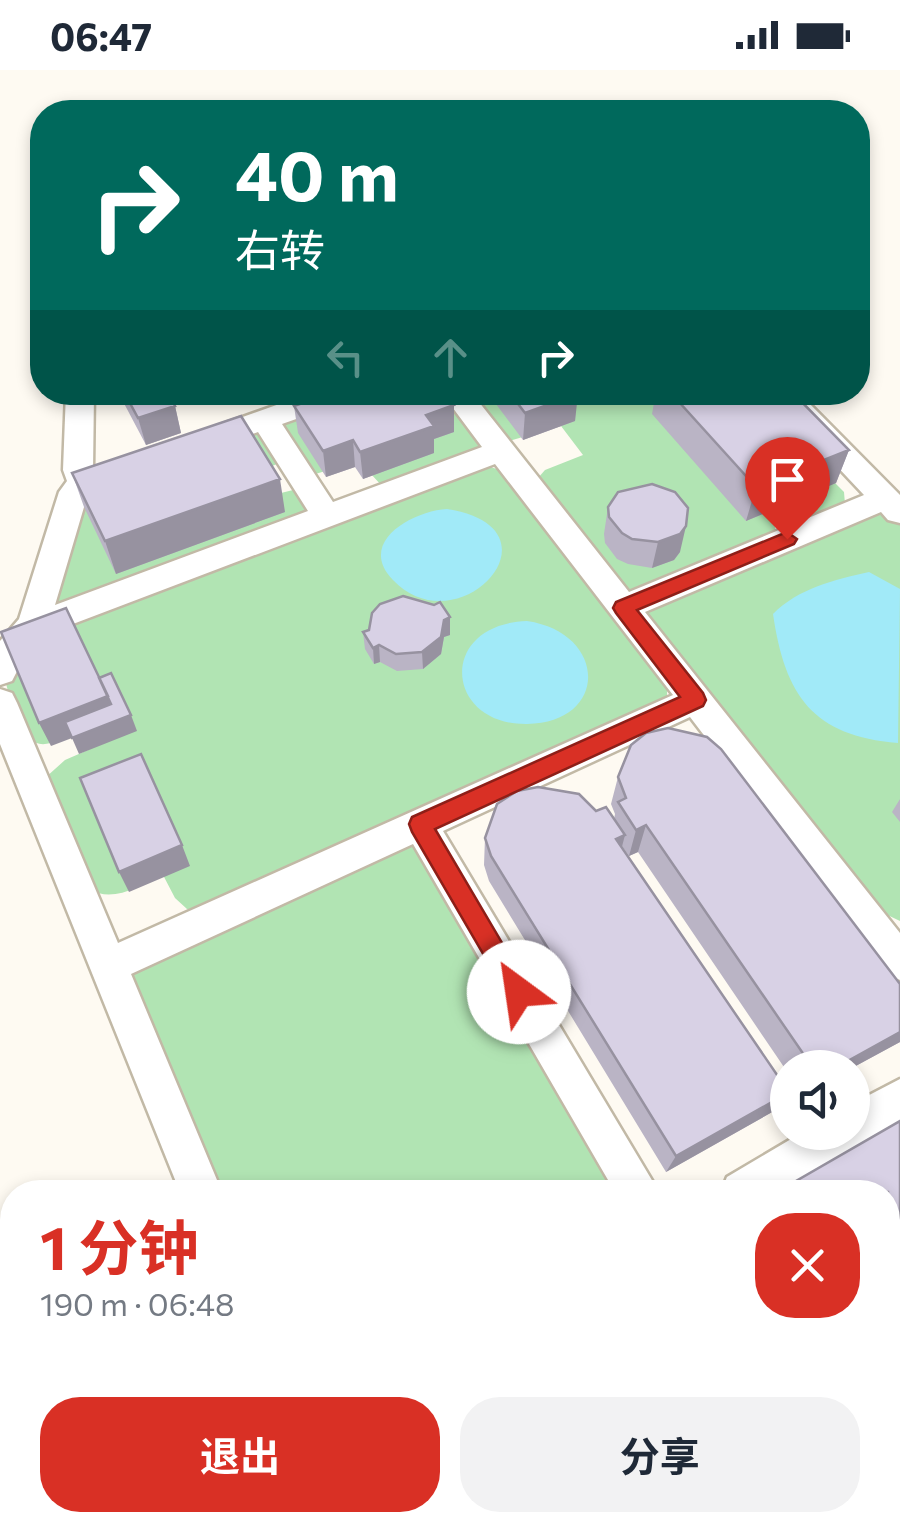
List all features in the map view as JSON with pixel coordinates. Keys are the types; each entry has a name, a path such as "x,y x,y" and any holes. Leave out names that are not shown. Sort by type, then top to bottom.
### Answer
{"lane":[{"path":"80,405 78,470 83,484"},
{"path":"33,626 74,492 83,484 265,420 296,405"},
{"path":"465,405 896,949"},
{"path":"623,608 892,505 794,405"},
{"path":"265,420 326,516"},
{"path":"0,672 16,641 33,626 500,451"},
{"path":"108,966 695,700"},
{"path":"0,703 195,1180"},
{"path":"420,824 631,1180"},
{"path":"870,1116 900,1099"},
{"path":"762,1180 813,1150"}],"green space":[{"path":"384,405 451,405 480,448 382,486 359,461 312,475 281,422"},
{"path":"480,405 778,405 833,454 823,471 844,492 845,504 807,521 790,520 771,507 764,511 776,532 638,592 627,591 538,478 545,470 583,455 561,426 509,441"},
{"path":"255,432 261,433 279,463 259,472 273,495 297,489 309,504 308,515 62,609 52,604 78,500"},
{"path":"481,464 503,471 667,681 667,699 202,910 187,909 175,898 163,875 117,894 89,890 45,778 65,760 88,750 81,731 50,743 29,738 17,716 5,675 70,629 75,620"},
{"path":"881,508 900,518 900,921 879,911 646,616 648,607"},
{"path":"400,841 424,845 618,1180 208,1180 127,985 127,973"},
{"path":"900,1107 900,1180 776,1180 827,1150 870,1150 870,1125"}],"water":[{"path":"447,509 482,520 499,538 501,558 490,578 471,593 446,601 419,598 393,580 383,566 381,553 385,541 405,522"},
{"path":"869,572 900,589 898,743 844,731 808,707 786,668 773,614 806,591"},
{"path":"527,621 554,629 573,642 584,659 588,677 584,694 573,709 554,720 527,724 499,720 479,709 467,693 462,674 466,655 477,638 498,626"}],"building":[{"path":"131,405 175,406 138,418"},
{"path":"454,405 426,415 434,426 360,452 353,440 323,451 294,406"},
{"path":"519,405 547,405 525,413"},
{"path":"682,405 805,405 849,450 756,487"},
{"path":"241,416 280,479 105,541 72,473"},
{"path":"652,484 675,492 688,508 686,526 680,534 658,542 632,539 609,517 608,507 618,492"},
{"path":"403,596 434,605 440,602 450,617 444,620 441,637 422,652 396,654 379,645 373,648 363,632 369,630 372,613 380,604"},
{"path":"66,608 108,696 39,723 1,632"},
{"path":"111,673 131,715 72,738 65,722 111,704 99,678"},
{"path":"668,728 707,737 721,749 900,984 900,1032 868,1050 801,1050 646,825 636,830 618,802 626,798 618,777 631,745 646,733"},
{"path":"141,754 182,845 119,872 80,778"},
{"path":"538,787 579,794 596,811 606,807 625,835 616,839 770,1065 770,1103 676,1156 491,856 485,838 497,804 517,791"},
{"path":"900,1121 900,1180 798,1180 850,1150 870,1150 870,1138"}],"route":[{"path":"519,992 420,824 695,700 623,608 787,539"}]}
